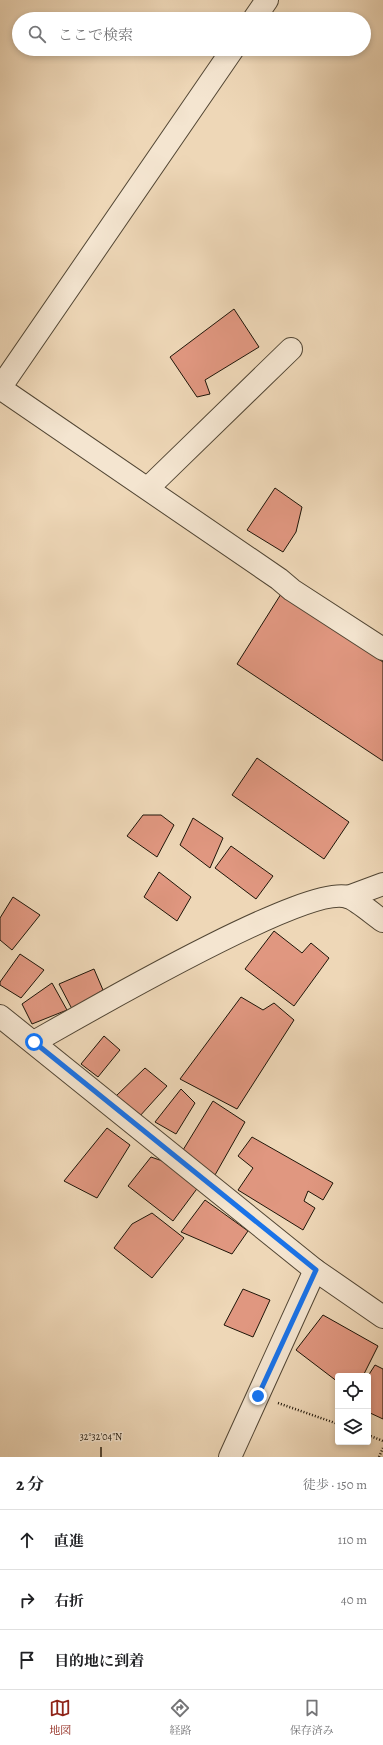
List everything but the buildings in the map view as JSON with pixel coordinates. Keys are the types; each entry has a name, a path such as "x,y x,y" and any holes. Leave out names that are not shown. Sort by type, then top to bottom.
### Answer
{"street":[{"path":"259,12 267,0"},
{"path":"228,56 0,388 148,488 279,579 292,590 383,649"},
{"path":"148,488 291,349"},
{"path":"34,1042 221,940 306,903 327,898 348,897 383,884"},
{"path":"348,897 383,921"},
{"path":"0,1016 316,1270 383,1317"},
{"path":"230,1457 316,1270"}],"path":[{"path":"258,1396 335,1423"},
{"path":"371,1436 383,1441"},
{"path":"380,1457 383,1448"}],"route":[{"path":"34,1042 316,1270 258,1396"}]}
